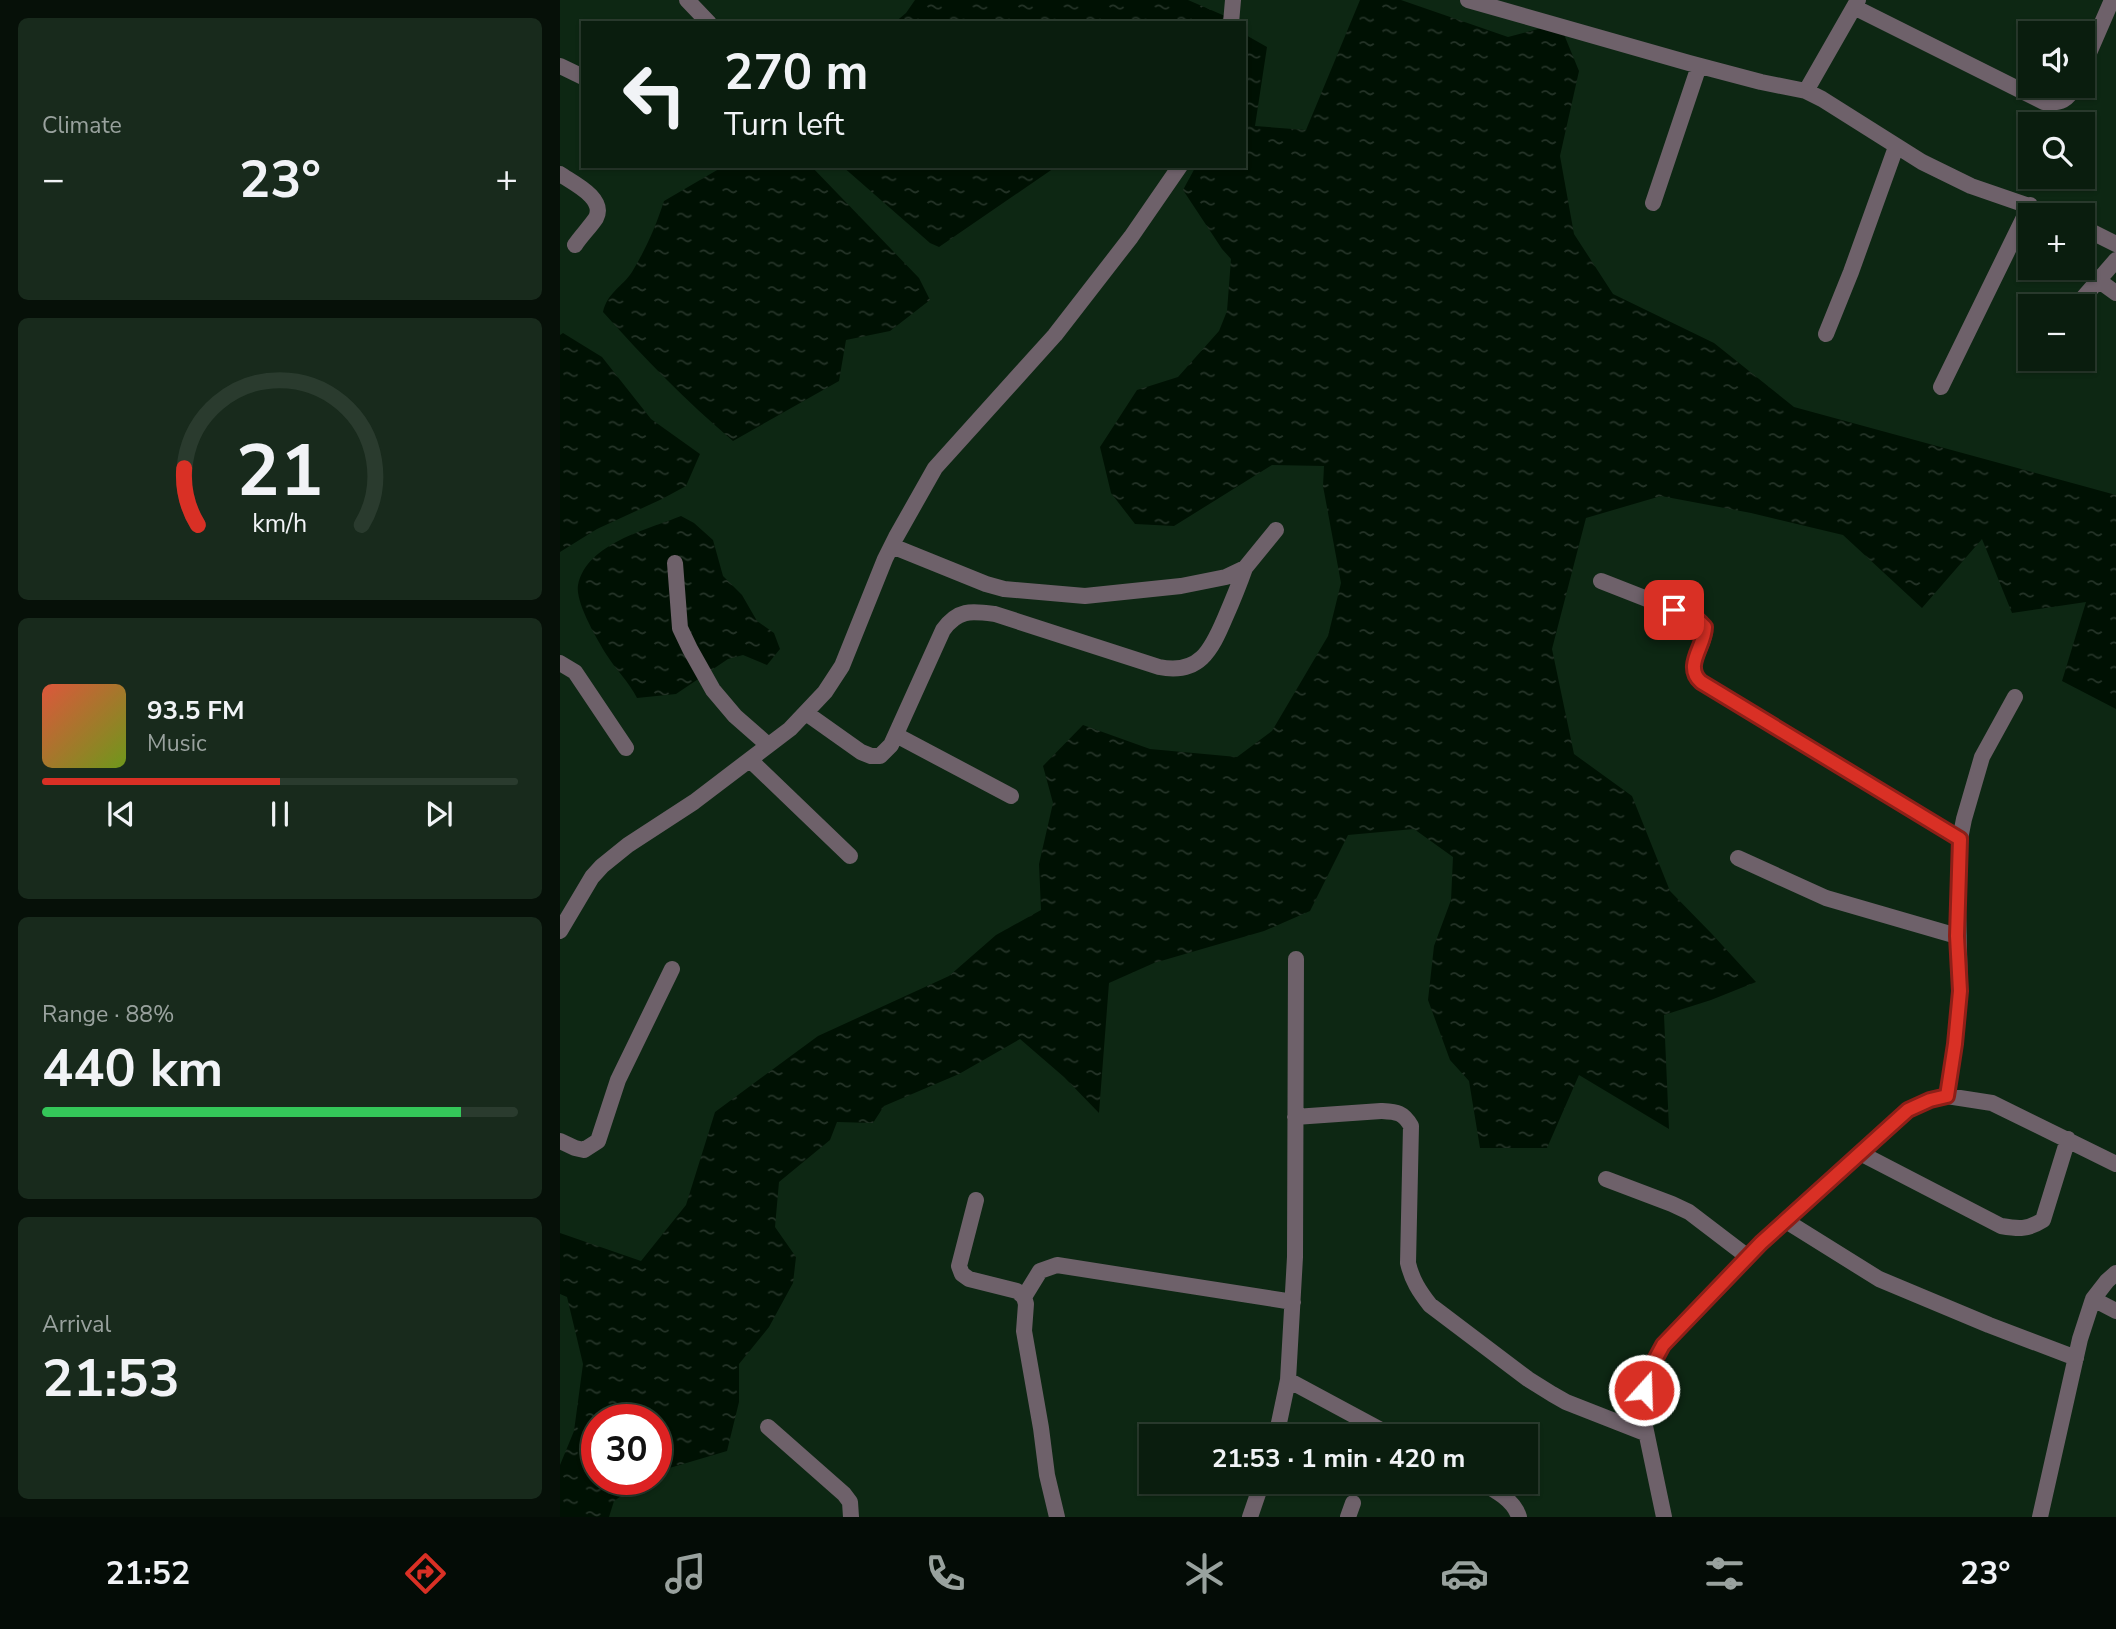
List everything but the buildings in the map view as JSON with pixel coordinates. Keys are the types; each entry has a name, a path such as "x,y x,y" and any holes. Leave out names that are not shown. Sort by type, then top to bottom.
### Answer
{"street":[{"path":"687,0 707,21"},
{"path":"1231,21 1233,0"},
{"path":"1468,0 1699,66 1807,91 1922,162 1971,186 2024,203"},
{"path":"2095,39 2112,0"},
{"path":"1807,91 1856,4 2018,88"},
{"path":"560,66 581,77"},
{"path":"1653,203 1699,66"},
{"path":"2036,98 2054,103 2068,98"},
{"path":"1826,334 1852,272 1896,147"},
{"path":"560,931 592,877 602,866 628,845 694,802 790,729 825,692 842,666 891,545 935,468 1055,335 1131,237 1179,168"},
{"path":"560,174 585,190 597,205 595,218 575,245"},
{"path":"1941,387 2018,230"},
{"path":"2095,234 2116,244"},
{"path":"2086,294 2116,260"},
{"path":"2098,280 2116,293"},
{"path":"806,713 861,752 880,756 886,752 896,735 943,631 950,620 972,611 995,614 1173,670 1192,665 1214,644 1245,568 1276,530"},
{"path":"891,545 1004,589 1085,596 1181,586 1226,577 1245,568"},
{"path":"675,563 680,628 690,649 713,691 735,716 768,745"},
{"path":"1601,581 1703,623 1706,631 1693,667 1701,682 1960,839"},
{"path":"560,663 575,671 626,748"},
{"path":"1947,1096 1960,991 1957,936 1960,839 1969,795 1982,757 2015,697"},
{"path":"896,735 1011,796"},
{"path":"750,760 850,856"},
{"path":"1738,858 1826,898 1957,936"},
{"path":"1279,1424 1288,1380 1295,1257 1296,958"},
{"path":"560,1141 584,1150 598,1141 618,1080 672,969"},
{"path":"1664,1517 1642,1412 1650,1369 1663,1345 1748,1257 1908,1110 1947,1096 1992,1103 2116,1164"},
{"path":"1295,1117 1381,1111 1405,1116 1411,1126 1408,1263 1411,1276 1420,1292 1430,1305 1540,1387 1566,1402 1645,1433"},
{"path":"1860,1153 2001,1226 2019,1229 2032,1227 2043,1220 2068,1139"},
{"path":"1606,1179 1689,1212 1748,1257"},
{"path":"976,1200 959,1266 962,1274 969,1279 1017,1291 1024,1297 1024,1331 1047,1475 1057,1517"},
{"path":"1786,1221 1879,1279 2076,1358"},
{"path":"1024,1297 1040,1271 1057,1265 1293,1301"},
{"path":"2040,1517 2080,1339 2093,1299 2116,1273"},
{"path":"2093,1299 2116,1311"},
{"path":"1288,1380 1370,1424"},
{"path":"768,1427 844,1494 850,1502 851,1517"},
{"path":"1250,1517 1258,1494"},
{"path":"1500,1494 1517,1509 1518,1517"}],"water":[{"path":"915,0 1188,0 1225,16 1224,21 896,21"},
{"path":"1360,0 1401,0 1508,37 1542,28 1563,32 1579,71 1560,156 1574,234 1613,294 1714,343 1794,407 2116,495 2116,709 2062,681 2086,602 2012,613 1982,539 1922,608 1843,535 1751,513 1661,496 1586,518 1552,649 1574,754 1632,796 1670,891 1756,982 1664,1015 1669,1129 1579,1075 1547,1148 1480,1148 1469,1081 1450,1060 1428,1000 1434,946 1451,900 1453,857 1414,829 1348,835 1310,911 1264,931 1154,963 1109,983 1099,1113 1064,1077 1020,1039 959,1074 884,1106 873,1123 837,1122 830,1140 779,1182 775,1227 796,1257 793,1283 769,1327 739,1364 739,1402 727,1451 672,1467 672,1404 581,1404 581,1495 622,1495 614,1501 609,1517 560,1517 560,1465 574,1431 583,1364 567,1297 560,1294 560,1233 641,1261 686,1205 715,1112 818,1036 949,976 996,935 1041,910 1039,864 1053,803 1043,766 1083,725 1150,749 1237,757 1272,731 1328,636 1341,583 1323,486 1324,466 1272,465 1174,526 1135,524 1111,493 1100,447 1137,390 1178,377 1219,331 1227,311 1231,259 1183,190 1195,168 1246,168 1246,35 1267,47 1255,126 1306,130"},
{"path":"721,168 813,168 919,278 930,300 890,331 846,340 839,381 733,441 666,379 603,312 608,300 637,263 664,201"},
{"path":"844,168 1054,168 939,247 930,243"},
{"path":"563,333 602,357 651,419 700,454 686,486 597,529 560,552 560,335"},
{"path":"681,516 694,523 713,540 723,576 742,595 757,621 774,633 780,649 767,665 743,655 728,659 676,694 637,698 592,630 580,601 578,585 593,558 606,548"}],"route":[{"path":"1644,1390 1650,1369 1663,1345 1761,1243 1908,1110 1947,1096 1960,991 1957,936 1960,839 1701,682 1693,667 1706,631 1705,627 1698,620 1674,610"}]}
